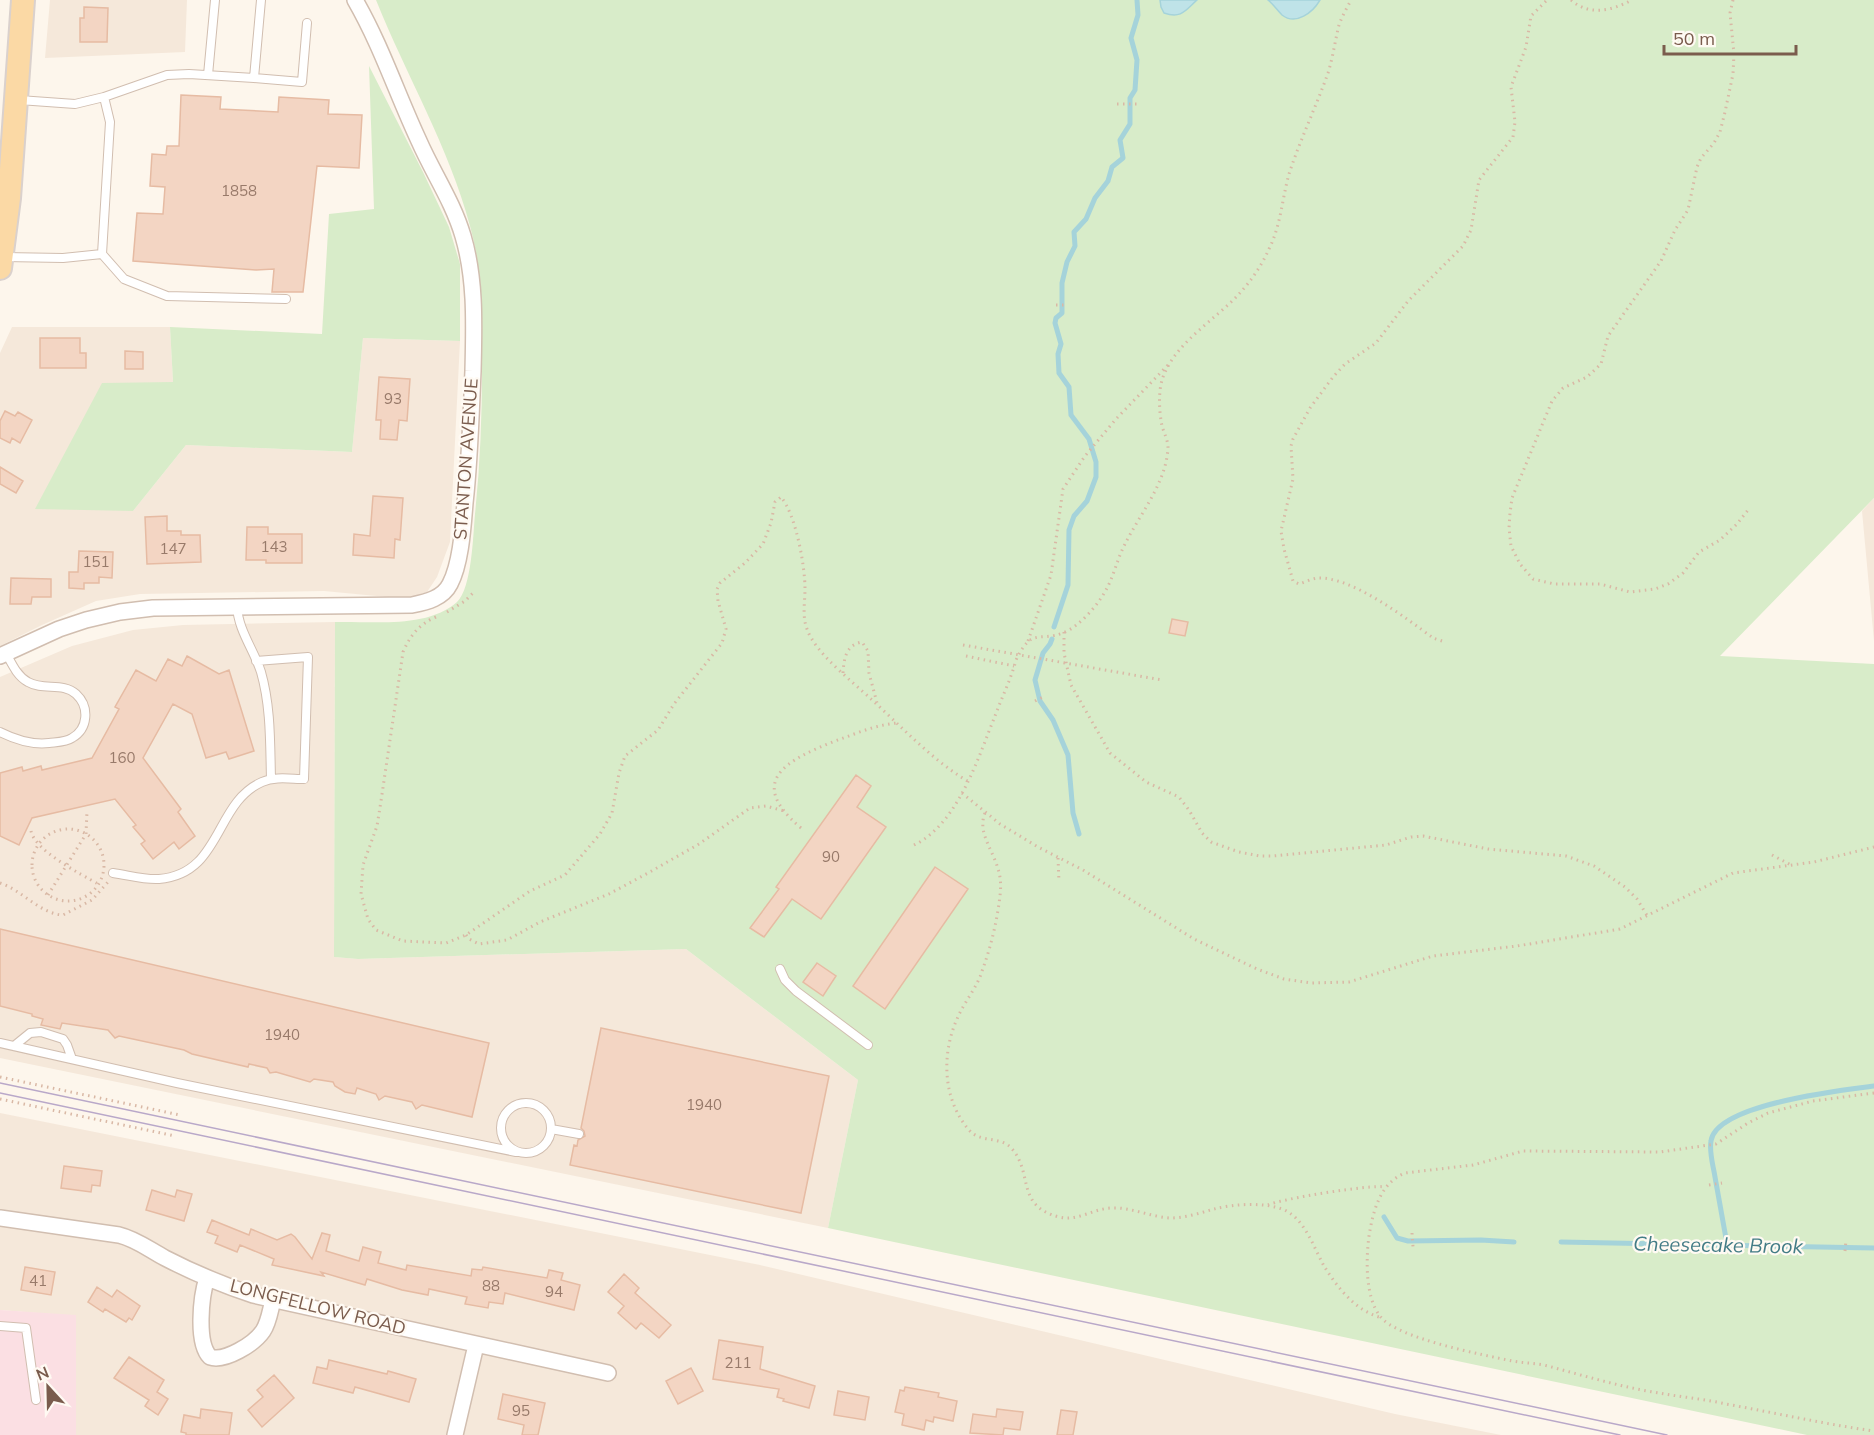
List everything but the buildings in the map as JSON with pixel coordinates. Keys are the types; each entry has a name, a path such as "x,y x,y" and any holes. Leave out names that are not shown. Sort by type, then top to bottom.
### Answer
{"main road":[{"path":"1,262 23,0"}],"street":[{"name":"STANTON AVENUE","path":"3,654 59,629 102,616 153,608 418,604 445,591 451,582 463,521 471,436 474,312 469,259 454,211 432,170 376,39 355,0"},
{"name":"LONGFELLOW ROAD","path":"0,1218 128,1237 162,1257 207,1278 273,1300 608,1373"},
{"path":"207,1278 201,1311 203,1345 210,1357 228,1356 261,1334 268,1321 273,1300"},
{"path":"455,1435 476,1345"}],"lane":[{"path":"208,75 215,0"},
{"path":"254,78 261,0"},
{"path":"16,100 75,104 104,97 167,75 208,75 302,82 307,23"},
{"path":"104,97 110,123 102,254 124,279 166,296 286,298"},
{"path":"1,262 102,254"},
{"path":"237,606 240,626 261,672 269,710 272,779"},
{"path":"0,732 22,741 35,743 66,740 72,738 82,727 86,713 81,699 70,690 40,687 26,682 3,654"},
{"path":"113,873 159,879 188,869 206,855 243,794 261,782 272,779 304,779 308,657 256,661"},
{"path":"780,969 785,980 795,991 868,1045"},
{"path":"14,1046 30,1034 41,1032 63,1039 68,1045 72,1059"},
{"path":"0,1043 177,1083 516,1152 530,1153 538,1150 547,1142 551,1130 547,1114 537,1106 524,1103 512,1108 502,1118 501,1131 506,1144 516,1152"},
{"path":"551,1130 579,1134"},
{"path":"0,1326 26,1328 36,1400"}],"path":[{"path":"1028,642 1053,564 1064,489 1085,456 1154,377 1239,294 1250,281 1270,248 1294,160 1328,72 1340,22 1351,0"},
{"path":"1442,641 1433,638 1383,604 1351,586 1323,579 1299,584 1293,581 1281,531 1293,479 1291,446 1297,430 1324,388 1345,364 1376,343 1408,301 1462,246 1471,230 1479,180 1513,138 1515,122 1511,87 1526,47 1531,16 1547,0"},
{"path":"1571,0 1579,7 1592,11 1606,10 1632,0"},
{"path":"1733,0 1730,13 1734,54 1733,74 1725,112 1720,132 1697,167 1688,210 1675,230 1661,261 1608,336 1601,364 1587,376 1563,388 1552,401 1512,498 1509,528 1514,552 1523,569 1533,579 1554,584 1591,583 1630,592 1644,592 1668,584 1683,573 1699,552 1719,540 1737,524 1748,510"},
{"path":"1117,104 1140,104"},
{"path":"1056,305 1066,305"},
{"path":"914,845 926,840 950,813 969,782 1019,653 1028,642 1037,636 1064,632 1083,618 1103,594 1124,546 1144,514 1161,474 1168,448 1162,425 1160,395 1164,376 1171,361"},
{"path":"437,616 418,628 403,652 381,801 376,826 363,866 361,894 368,919 376,930 403,941 443,943 466,935 530,891 565,875 600,834 612,813 619,773 625,756 658,730 674,704 722,643 726,629 718,602 717,589 720,583 746,563 763,544 770,529 775,502 781,497 791,515 804,568 804,612 807,629 815,644 936,759 969,782"},
{"path":"446,613 475,591"},
{"path":"1064,632 1064,653 1071,685 1110,753 1146,782 1179,797 1190,810 1202,833 1211,842 1260,856 1273,856 1386,845 1411,837 1423,836 1506,851 1566,856 1594,866 1625,887 1637,899 1647,917"},
{"path":"843,673 847,651 854,644 862,642 868,651 869,673 877,705"},
{"path":"963,645 1162,680"},
{"path":"966,656 1014,666"},
{"path":"1035,701 1043,697"},
{"path":"801,828 776,801 774,789 776,778 783,768 797,757 873,727 897,723"},
{"path":"962,793 985,813 1058,858 1083,870 1168,924 1230,957 1284,979 1311,983 1349,982 1433,956 1620,929 1733,873 1814,862 1874,847"},
{"path":"466,935 479,944 507,940 540,922 609,894 648,873 699,844 750,808 766,806 784,811"},
{"path":"48,895 86,834 87,812"},
{"path":"985,813 982,828 1000,878 997,918 982,971 955,1026 946,1070 950,1095 970,1132 981,1138 1003,1141 1010,1146 1017,1156 1026,1190 1032,1201 1042,1209 1058,1217 1070,1218 1112,1208 1169,1218 1200,1214 1225,1207 1266,1206 1289,1212 1297,1219 1339,1286 1361,1310 1400,1330 1424,1339 1659,1394 1726,1403 1806,1420 1874,1431"},
{"path":"72,829 86,834 98,845 103,856 104,868 98,884 90,893 73,900 61,900 48,895 39,887 33,876 32,856 38,844 47,835 58,830 72,829"},
{"path":"31,831 33,840 38,844 98,884"},
{"path":"1772,855 1791,866"},
{"path":"1058,858 1059,882"},
{"path":"0,883 8,885 42,907 63,915 92,900 102,891 113,873"},
{"path":"0,1077 180,1115"},
{"path":"1380,1318 1374,1305 1367,1276 1367,1257 1376,1206 1385,1187 1395,1176 1473,1165 1524,1151 1660,1152 1706,1146 1716,1144 1748,1123 1778,1110 1813,1101 1874,1094"},
{"path":"0,1099 176,1136"},
{"path":"1709,1185 1722,1183"},
{"path":"1266,1206 1275,1201 1385,1187"},
{"path":"1412,1233 1413,1247"},
{"path":"1845,1251 1846,1240"}],"shaded area":[{"path":"50,0 187,0 185,52 45,58"},
{"path":"12,327 170,327 173,382 133,511 186,445 352,452 363,338 460,341 450,542 437,577 427,592 408,599 324,591 140,594 96,601 0,646 0,353"},
{"path":"1874,498 1874,641 1862,511"},
{"path":"335,622 334,957 358,959 686,949 858,1080 828,1228 0,1058 0,677 72,646 133,630 183,625"},
{"path":"0,1113 760,1265 1395,1414 1501,1435 76,1435 76,1316 0,1310"},
{"path":"0,1310 76,1315 76,1435 0,1435"}],"green space":[{"path":"376,0 1874,0 1874,498 1720,656 1874,664 1874,1435 1807,1435 828,1228 858,1080 686,949 358,959 334,957 335,622 415,620 444,611 457,602 466,585 471,561 480,442 482,315 480,279 470,226 451,168"},
{"path":"369,66 449,227 460,264 460,341 363,338 352,452 186,445 133,511 35,509 102,383 173,382 170,327 322,334 329,214 374,209"}],"water":[{"path":"1160,0 1197,0 1186,11 1170,15 1164,13"},
{"path":"1268,0 1320,0 1309,13 1293,19 1282,15"}],"waterway":[{"name":"Cheesecake Brook","path":"1054,627 1068,585 1069,530 1074,516 1087,501 1096,477 1096,462 1089,439 1071,415 1069,387 1059,373 1058,354 1061,344 1055,323 1056,318 1062,313 1062,283 1067,262 1075,246 1074,232 1086,219 1095,198 1108,181 1112,167 1123,158 1120,140 1130,124 1130,98 1135,90 1137,60 1131,38 1138,15 1137,0"},
{"name":"Cheesecake Brook","path":"1052,639 1043,653 1035,680 1040,701 1053,720 1068,755 1073,813 1079,834"},
{"path":"1727,1244 1710,1150 1711,1141 1718,1128 1734,1117 1757,1108 1810,1095 1874,1086"},
{"name":"Cheesecake Brook","path":"1384,1217 1397,1238 1408,1241 1514,1242"},
{"name":"Cheesecake Brook","path":"1561,1242 1874,1248"}],"tram line":[{"path":"0,1083 1667,1435"},
{"path":"0,1093 1620,1435"}]}
